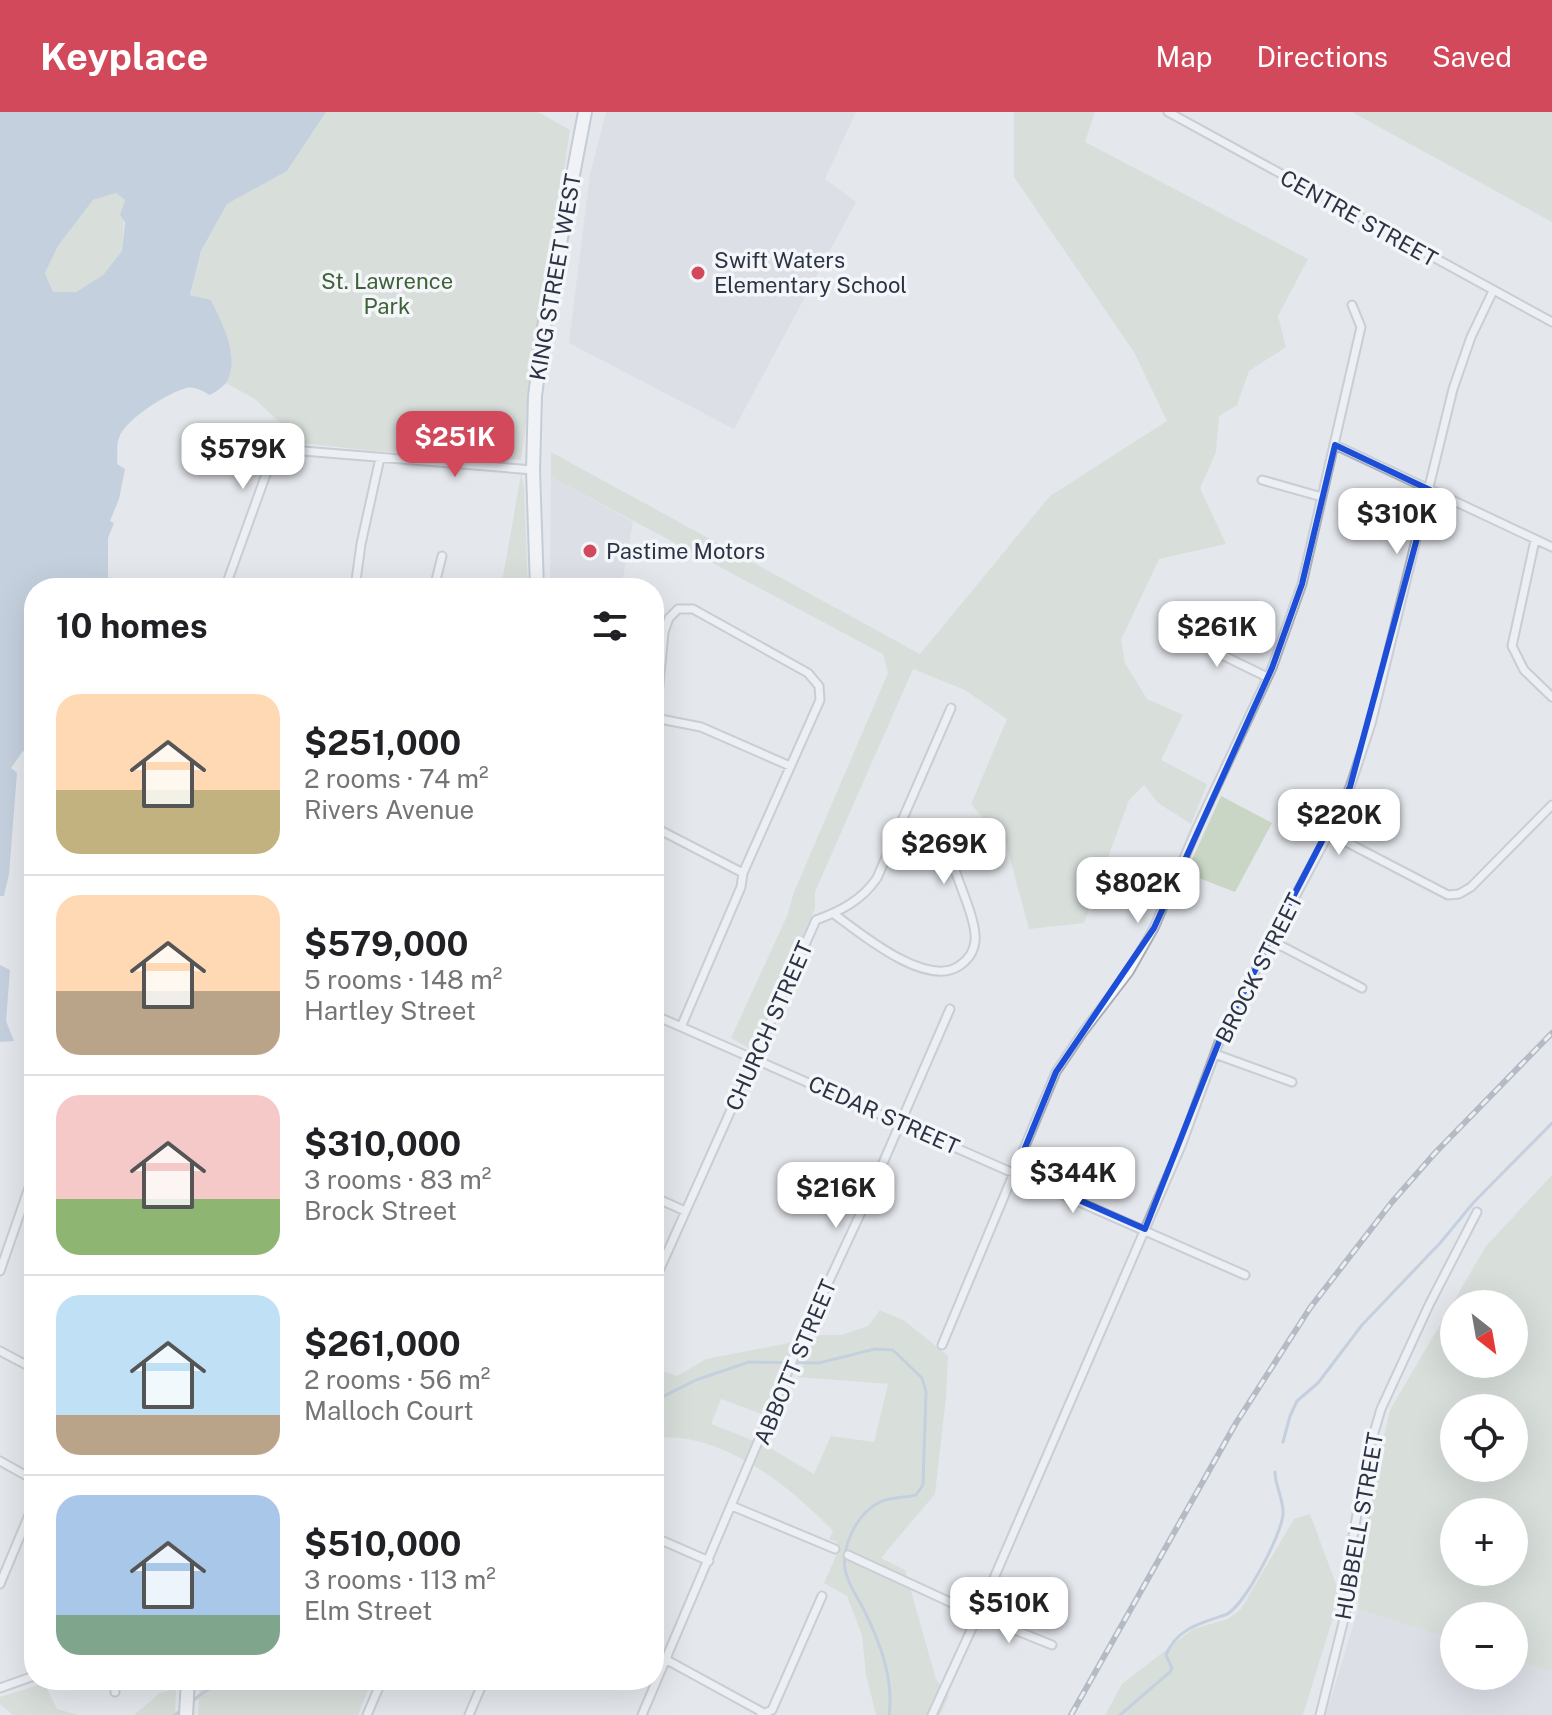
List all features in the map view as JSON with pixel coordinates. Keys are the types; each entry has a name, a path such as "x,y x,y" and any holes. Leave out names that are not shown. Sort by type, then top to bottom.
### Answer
{"main road":[{"name":"KING STREET WEST","path":"537,578 533,470 535,396 544,327 585,112"},
{"path":"186,1715 187,1690"}],"street":[{"name":"CENTRE STREET","path":"1168,112 1552,322"},
{"name":"BROCK STREET","path":"932,1715 1181,1146 1222,1034 1329,833 1350,787 1371,724 1453,389 1471,337 1493,291"},
{"path":"942,1345 1056,1072 1129,972 1154,928 1267,677 1302,584 1335,445 1361,327 1352,305"},
{"path":"1335,445 1552,547"},
{"path":"229,578 269,466 278,454 291,450 533,470"},
{"path":"356,578 380,458"},
{"path":"1262,480 1322,497"},
{"path":"1535,540 1512,646 1524,670 1552,697"},
{"path":"436,578 442,556"},
{"path":"664,632 669,618 678,609 693,609 808,673 819,686 820,700 743,873 741,887 681,1027"},
{"path":"1192,628 1218,653 1267,677"},
{"name":"CHURCH STREET","path":"664,1259 816,920 834,914 867,893 877,878 951,708"},
{"path":"664,720 701,727 790,766"},
{"path":"1329,833 1448,895 1459,894 1471,887 1552,805"},
{"path":"664,832 743,873"},
{"path":"834,914 877,946 923,969 951,971 972,954 976,939 955,870 902,846 894,838"},
{"path":"1270,940 1362,988"},
{"name":"ABBOTT STREET","path":"664,1664 797,1350 950,1009"},
{"name":"CEDAR STREET","path":"664,1019 1245,1275"},
{"path":"1215,1054 1292,1082"},
{"path":"0,1271 24,1202"},
{"path":"664,1202 685,1211"},
{"name":"HUBBELL STREET","path":"1320,1715 1352,1587 1352,1542 1368,1453 1381,1409 1429,1305 1477,1212"},
{"path":"0,1351 24,1364"},
{"path":"0,1461 24,1474"},
{"path":"732,1506 835,1549"},
{"path":"0,1584 24,1527"},
{"path":"664,1541 709,1561"},
{"path":"848,1555 978,1615 1052,1645"},
{"path":"666,1659 762,1714 772,1710 822,1596"},
{"path":"0,1688 24,1680"},
{"path":"367,1715 378,1690"},
{"path":"469,1715 480,1690"},
{"name":"ABBOTT STREET","path":"642,1715 653,1690"}],"highlighted area":[{"path":"1335,445 1430,490 1350,787 1222,1034 1145,1229 1015,1172 1056,1072 1154,928 1272,668 1302,584"}],"shaded area":[{"name":"Swift Waters Elementary School","path":"606,112 856,112 825,179 856,202 734,429 569,343 590,175"},
{"path":"551,477 633,522 623,578 550,578"},
{"path":"1358,1609 1440,1635 1440,1690 1528,1690 1528,1664 1552,1672 1552,1715 1326,1715"}],"green space":[{"name":"St. Lawrence Park","path":"326,112 538,112 570,130 521,460 301,443 255,399 226,383 230,350 221,321 211,300 190,296 201,251 227,204 287,171"},
{"path":"1014,112 1095,112 1085,142 1308,259 1278,316 1286,347 1249,371 1237,405 1219,416 1216,452 1200,488 1226,544 1159,559 1121,640 1125,663 1147,699 1183,715 1161,760 1207,784 1191,824 1158,803 1144,785 1129,800 1084,923 1029,929 1006,844 971,804 1007,719 965,690 913,669 815,892 815,909 753,1050 731,1038 787,916 794,892 888,673 883,654 551,477 551,452 920,654 1050,496 1167,421 1134,352 1014,177"},
{"path":"1352,112 1552,112 1552,222"},
{"path":"116,193 125,200 122,251 103,275 76,292 53,292 45,273 58,246 93,200"},
{"path":"521,474 528,578 503,578"},
{"path":"1221,796 1272,823 1235,892 1186,873"},
{"path":"1552,1175 1552,1672 1528,1664 1528,1602 1440,1602 1440,1635 1358,1609 1367,1508 1390,1410 1440,1325 1440,1378 1528,1378 1528,1290 1460,1290 1486,1246"},
{"path":"880,1310 905,1321 948,1356 935,1494 881,1558 905,1570 936,1679 949,1696 940,1715 876,1715 866,1675 862,1635 847,1596 824,1583 836,1556 837,1542 829,1539 833,1531 786,1488 751,1464 712,1446 664,1437 664,1371 677,1376 706,1359 794,1342 762,1414 721,1399 711,1424 767,1446 814,1474 831,1436 874,1442 888,1384 798,1377 816,1335 841,1335 868,1326"},
{"path":"1310,1514 1340,1595 1303,1715 1105,1715 1122,1684 1193,1629 1228,1619 1241,1609 1294,1519"},
{"path":"24,1689 48,1690 57,1709 78,1715 13,1715 0,1704 0,1697"},
{"path":"176,1690 175,1715 134,1715 160,1693"},
{"path":"199,1690 368,1690 358,1715 198,1715"}],"water":[{"path":"0,112 326,112 287,171 227,204 201,251 190,295 211,300 231,352 230,373 225,385 210,395 198,389 178,391 138,415 123,431 118,441 117,464 125,469 119,499 110,521 114,523 108,538 108,578 24,578 24,752 11,768 17,773 9,874 4,896 0,896","holes":["116,193 125,200 120,215 125,222 122,251 103,275 76,292 53,292 45,273 58,246 93,200"]},
{"path":"0,965 10,970 6,1021 14,1041 0,1042"}],"waterway":[{"path":"1283,1442 1297,1401 1318,1383 1362,1325 1441,1242 1474,1202 1552,1123"},
{"path":"664,1396 696,1380 749,1362 819,1363 875,1349 893,1350 922,1378 926,1392 923,1485 916,1495 884,1500 864,1514 849,1540 845,1560 848,1579 884,1660 889,1687 889,1715"},
{"path":"1120,1715 1170,1672 1172,1668 1166,1655 1176,1638 1233,1610 1251,1586 1281,1524 1283,1509 1275,1472"},
{"path":"191,1702 207,1690"},
{"path":"175,1715 182,1709"}],"railway":[{"path":"1071,1715 1236,1423 1310,1308 1392,1202 1435,1153 1552,1033"}],"place":[{"name":"Swift Waters Elementary School","path":"698,273"},
{"name":"Pastime Motors","path":"590,551"}]}
